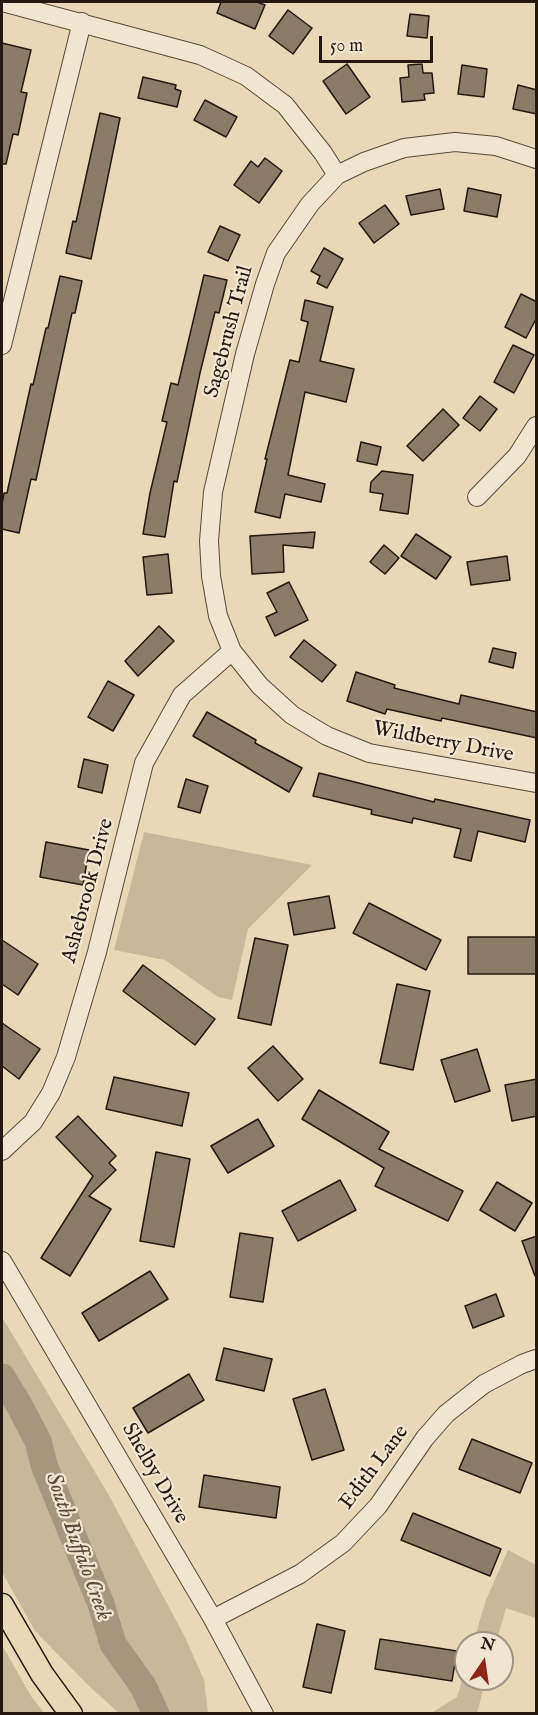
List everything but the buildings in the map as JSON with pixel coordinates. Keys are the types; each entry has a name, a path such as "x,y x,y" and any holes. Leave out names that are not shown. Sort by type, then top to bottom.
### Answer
{"main road":[{"path":"2,1605 42,1674 71,1713"}],"street":[{"path":"2,2 200,55 246,76 285,105 323,153 337,175"},
{"path":"2,345 9,281 82,22"},
{"name":"Sagebrush Trail","path":"232,651 218,615 211,576 209,541 213,492 245,354 264,284 276,253 310,204 337,175 364,162 404,148 454,142 496,146 537,159"},
{"path":"477,497 517,456 537,426"},
{"name":"Wildberry Drive","path":"232,651 260,686 292,715 327,736 369,753 537,783"},
{"name":"Ashebrook Drive","path":"2,1151 33,1122 51,1093 66,1057 97,952 144,763 182,695 232,651"},
{"name":"Shelby Drive","path":"2,1261 213,1619 264,1713"},
{"name":"Edith Lane","path":"213,1619 300,1574 343,1543 378,1506 426,1438 446,1414 484,1384 522,1364 537,1359"}],"shaded area":[{"path":"144,832 312,865 248,929 232,1000 218,997 165,960 114,950"},
{"path":"2,1317 107,1492 185,1637 204,1680 208,1713 119,1713 35,1631 2,1572"},
{"path":"508,1550 536,1565 536,1618 506,1608 499,1631 477,1631 486,1600"},
{"path":"2,1645 31,1696 44,1713 2,1713"},
{"path":"459,1691 483,1691 477,1713 431,1713 457,1697"}],"waterway":[{"name":"South Buffalo Creek","path":"2,1377 38,1441 44,1465 101,1604 113,1644 143,1686 156,1714"}]}
